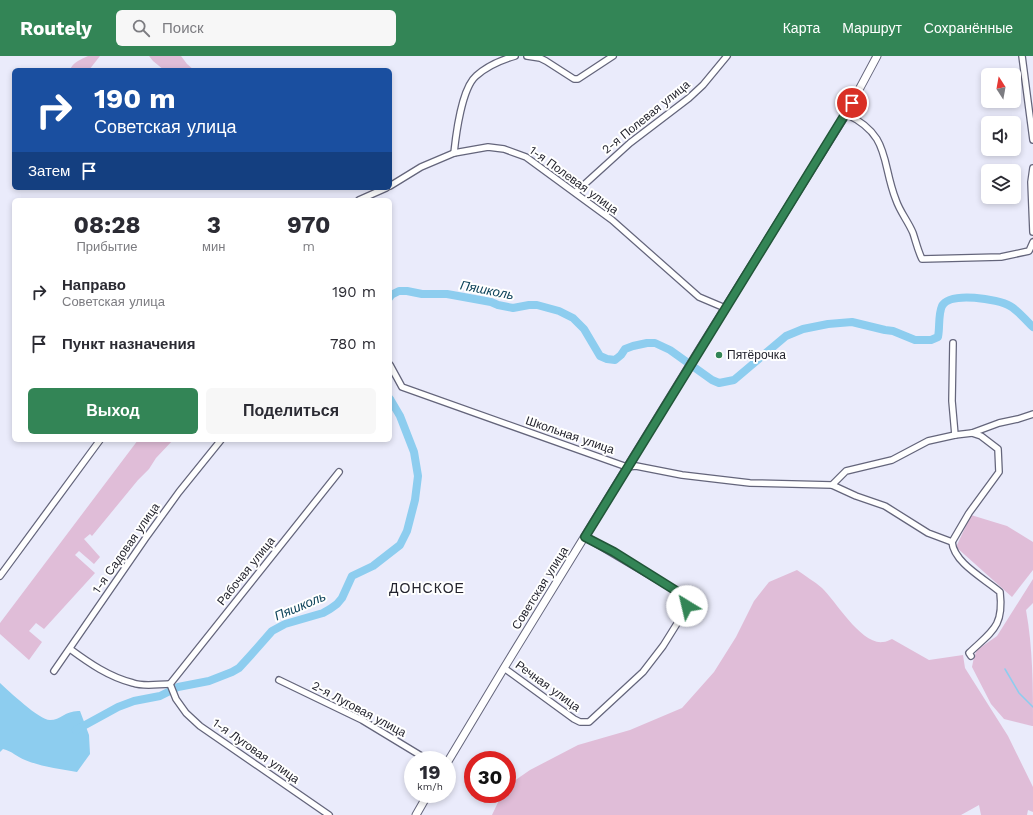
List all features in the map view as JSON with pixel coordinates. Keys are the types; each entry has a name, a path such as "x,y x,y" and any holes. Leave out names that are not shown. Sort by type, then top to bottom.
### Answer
{"main road":[{"name":"Советская улица","path":"454,751 678,384 846,114 877,56"},
{"path":"416,815 423,803"}],"street":[{"path":"454,153 466,92 475,76 500,60 515,56"},
{"path":"527,56 540,58 574,79 578,79 613,56"},
{"name":"2-я Полевая улица","path":"576,192 630,143 689,98 703,85 727,56"},
{"path":"1022,56 1033,140"},
{"path":"846,114 860,120 875,136 884,152 896,201 913,232 922,259 1001,257 1029,250 1033,242"},
{"name":"1-я Полевая улица","path":"392,185 421,167 454,153 488,148 504,149 526,157 576,192 612,220 698,297 725,308"},
{"path":"1033,168 1031,182 1033,232"},
{"path":"364,198 382,190"},
{"path":"953,343 952,396 955,435"},
{"name":"Школьная улица","path":"392,369 402,387 627,467 636,466 682,475 750,483 832,485 856,496 885,506 928,533 952,542"},
{"path":"832,485 846,471 892,460 928,441 972,433 999,423 1033,414"},
{"path":"971,656 969,653 990,635 998,624 1002,607 1000,592 957,557 953,550 952,542 969,513 999,472 998,449 981,436 972,433"},
{"path":"0,576 99,442"},
{"name":"1-я Садовая улица","path":"54,671 145,539 179,492 219,442"},
{"name":"Рабочая улица","path":"170,684 339,472"},
{"name":"Речная улица","path":"504,668 574,719 580,722 589,722 643,672 663,646 683,614 687,606 687,600 678,592 614,552 585,537"},
{"path":"70,649 110,675 133,684 170,684"},
{"name":"2-я Луговая улица","path":"279,680 362,720 413,751"},
{"name":"1-я Луговая улица","path":"170,684 176,699 186,713 200,726 329,815"}],"shaded area":[{"path":"88,56 100,56 91,68 71,68 80,60"},
{"path":"149,56 181,56 192,68 162,68"},
{"path":"136,442 171,442 156,458 149,469 138,480 92,536 90,534 84,539 100,557 94,564 79,551 75,555 95,573 44,629 36,623 29,631 42,642 29,660 0,634 0,623"},
{"path":"971,515 1007,526 1033,542 1033,570 1012,597 956,547"},
{"path":"797,570 822,588 858,630 866,637 875,641 884,642 892,639 929,660 963,655 965,668 1008,736 1033,787 1033,812 1028,810 1027,815 981,815 979,805 961,815 492,815 498,803 516,803 516,780 530,770 578,745 630,730 682,708 714,672 736,637 754,601 769,582"},
{"path":"1033,579 1033,603 1026,610 1032,668 1032,726 1004,719 991,704 972,667 977,650 997,636"}],"water":[{"path":"0,683 24,704 45,719 54,720 67,713 80,711 89,735 90,754 77,772 51,768 31,762 3,749 0,752"}],"waterway":[{"name":"Пяшколь","path":"392,294 399,291 422,294 447,294 491,302 513,308 537,305 559,311 573,318 584,329 600,356 615,360 625,349 647,343 655,343 670,350 712,380 719,383 734,380 786,336 803,329 828,324 852,322 893,331 915,340 931,340 938,337 942,306 947,301 954,299 974,298 1004,303 1016,310 1033,327"},
{"name":"Пяшколь","path":"76,730 118,707 134,701 160,696 178,687 209,681 232,672 239,668 272,631 285,624 323,613 337,604 342,598 352,576 373,566 400,545 407,531 415,500 418,476 414,452 400,416 392,402"},
{"path":"1005,669 1019,693 1033,707"}],"place":[{"name":"Пятёрочка","path":"719,355"}],"district":[{"name":"ДОНСКОЕ","path":"427,588"}],"route":[{"path":"687,606 687,600 684,596 614,552 585,537 852,103"}]}
